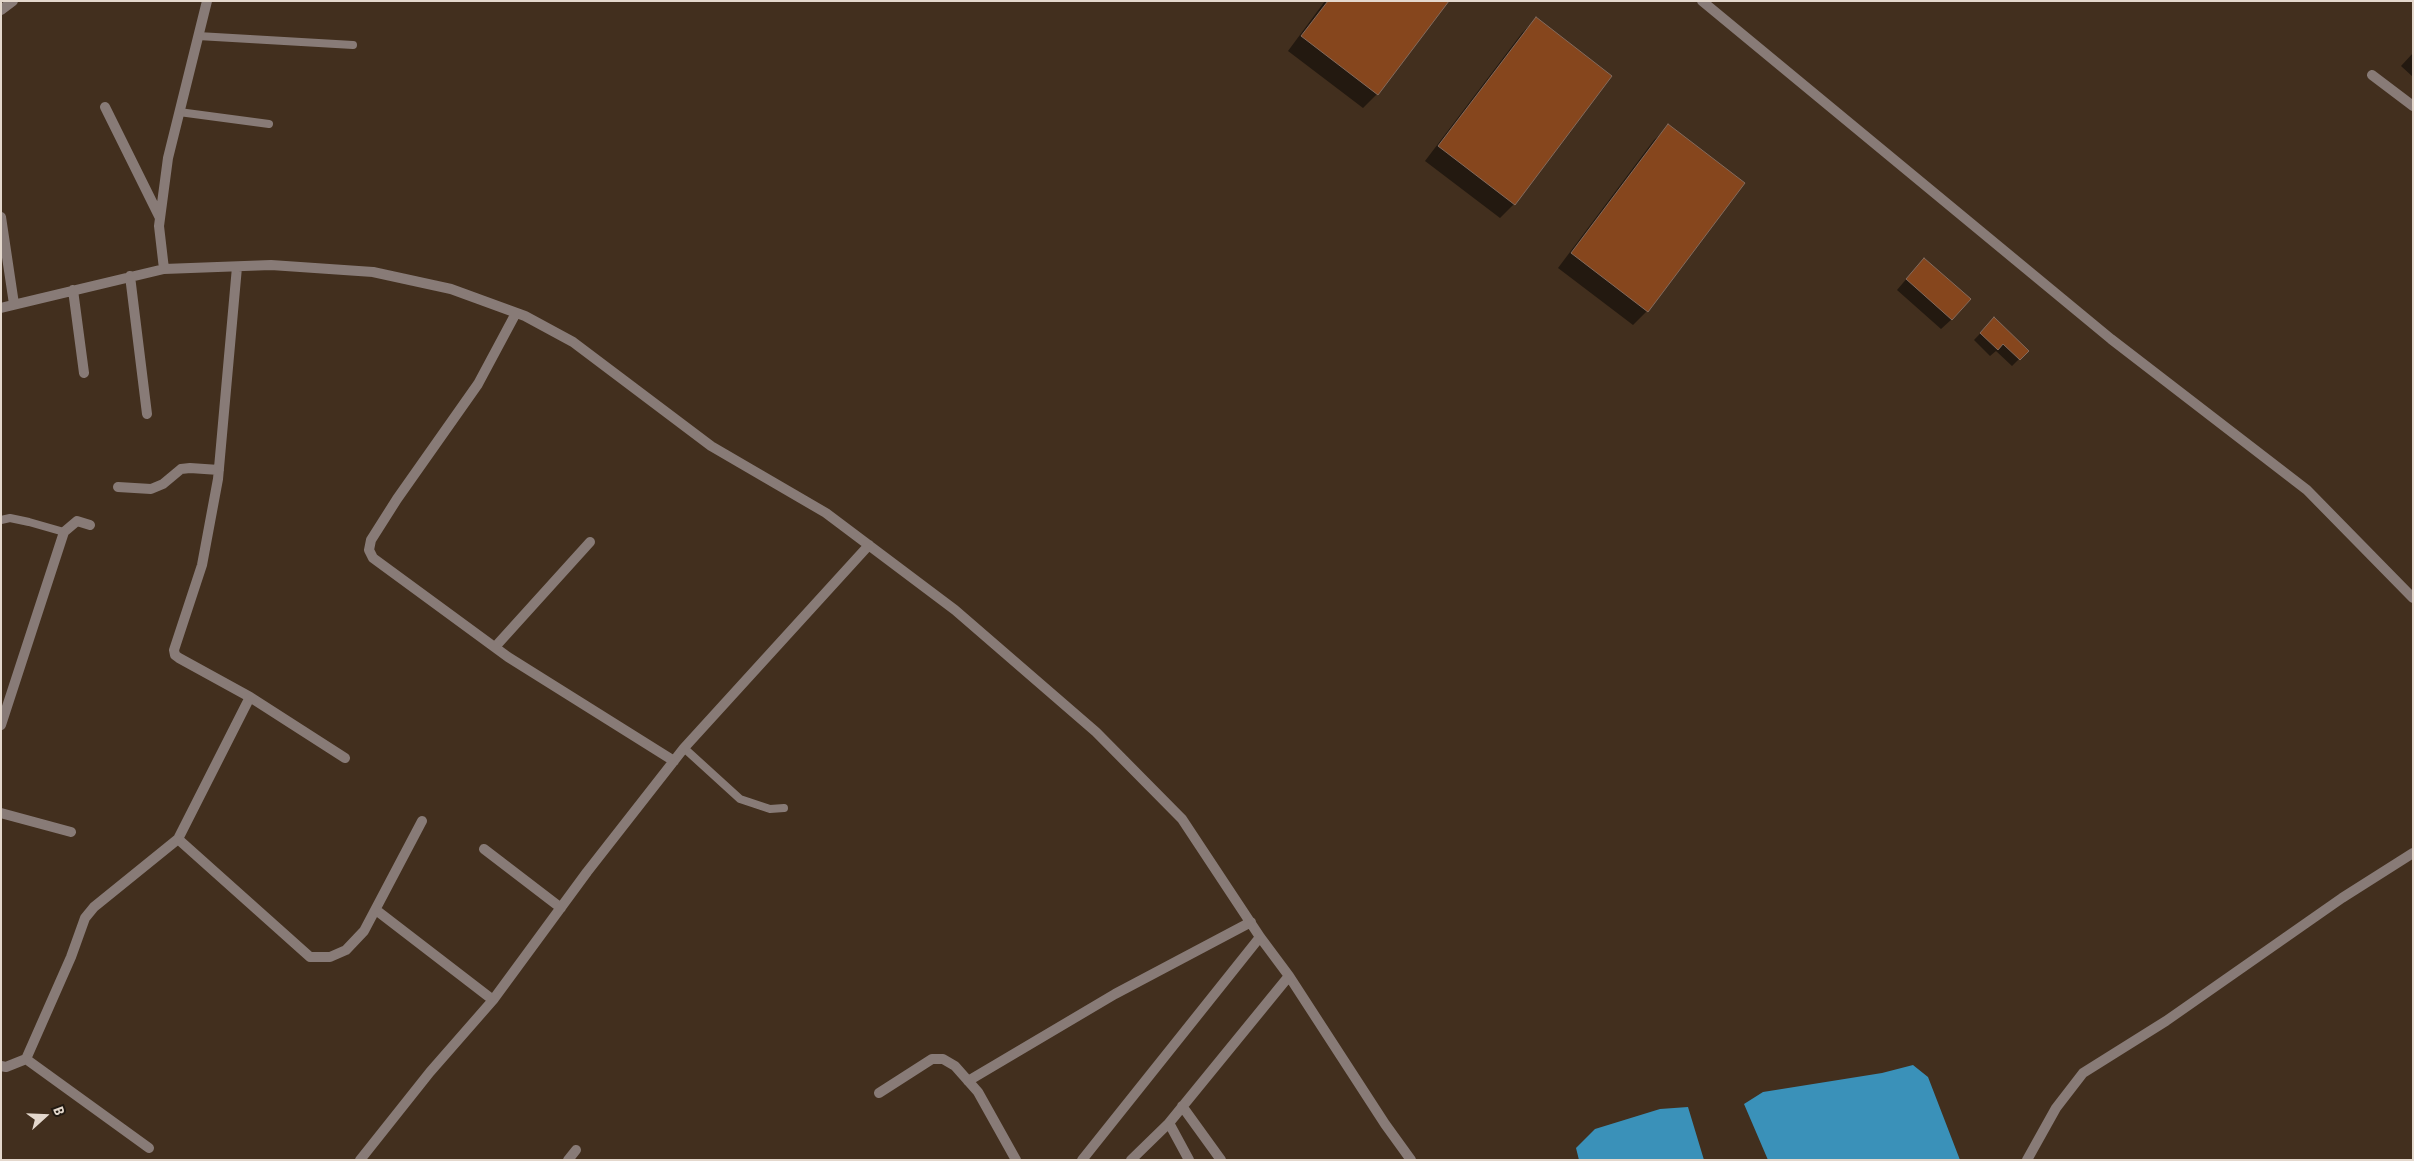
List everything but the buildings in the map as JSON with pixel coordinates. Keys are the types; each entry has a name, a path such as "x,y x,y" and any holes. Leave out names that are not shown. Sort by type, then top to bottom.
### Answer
{"street":[{"path":"1,10 13,1"},
{"path":"164,269 159,226 168,158 206,1"},
{"path":"1702,1 2111,339 2307,490 2413,598"},
{"path":"2372,75 2413,106"},
{"path":"105,107 160,218"},
{"path":"1,217 14,304"},
{"path":"1,308 164,269 271,265 373,272 451,290 526,316 573,342 712,446 826,513 869,545 955,610 1096,732 1182,819 1260,937 1289,976 1410,1160"},
{"path":"237,267 219,470 202,564 174,650 175,655 250,697 345,758"},
{"path":"130,276 146,414"},
{"path":"73,290 84,373"},
{"path":"516,313 478,384 397,499 371,540 369,550 373,558 495,647 674,762"},
{"path":"118,487 151,489 163,484 181,469 219,470"},
{"path":"1,725 64,532 77,521 90,525"},
{"path":"495,647 590,542"},
{"path":"360,1160 430,1072 493,1000 684,748 869,545"},
{"path":"1,1066 6,1067 26,1059 86,918 109,893 178,839 250,697"},
{"path":"1,813 71,832"},
{"path":"178,839 310,957 330,957 346,950 364,931 422,821"},
{"path":"484,849 561,908"},
{"path":"2027,1160 2056,1108 2082,1073 2166,1021 2342,898 2413,853"},
{"path":"376,910 493,1000"},
{"path":"968,1081 1115,994 1251,922"},
{"path":"1082,1160 1260,937"},
{"path":"1131,1160 1168,1123 1289,976"},
{"path":"26,1059 149,1148"},
{"path":"879,1093 932,1059 942,1059 956,1066 978,1092 1016,1160"},
{"path":"1182,1106 1221,1160"},
{"path":"1168,1123 1189,1160"},
{"path":"568,1160 576,1150"}],"lane":[{"path":"198,36 353,45"},
{"path":"179,112 269,124"},
{"path":"1,520 10,518 64,532"},
{"path":"684,748 740,799 770,809 784,808"}],"water":[{"path":"1913,1065 1928,1077 1960,1160 1768,1160 1744,1104 1763,1092 1882,1073"},
{"path":"1688,1107 1704,1160 1579,1160 1576,1148 1595,1129 1660,1109"}]}
